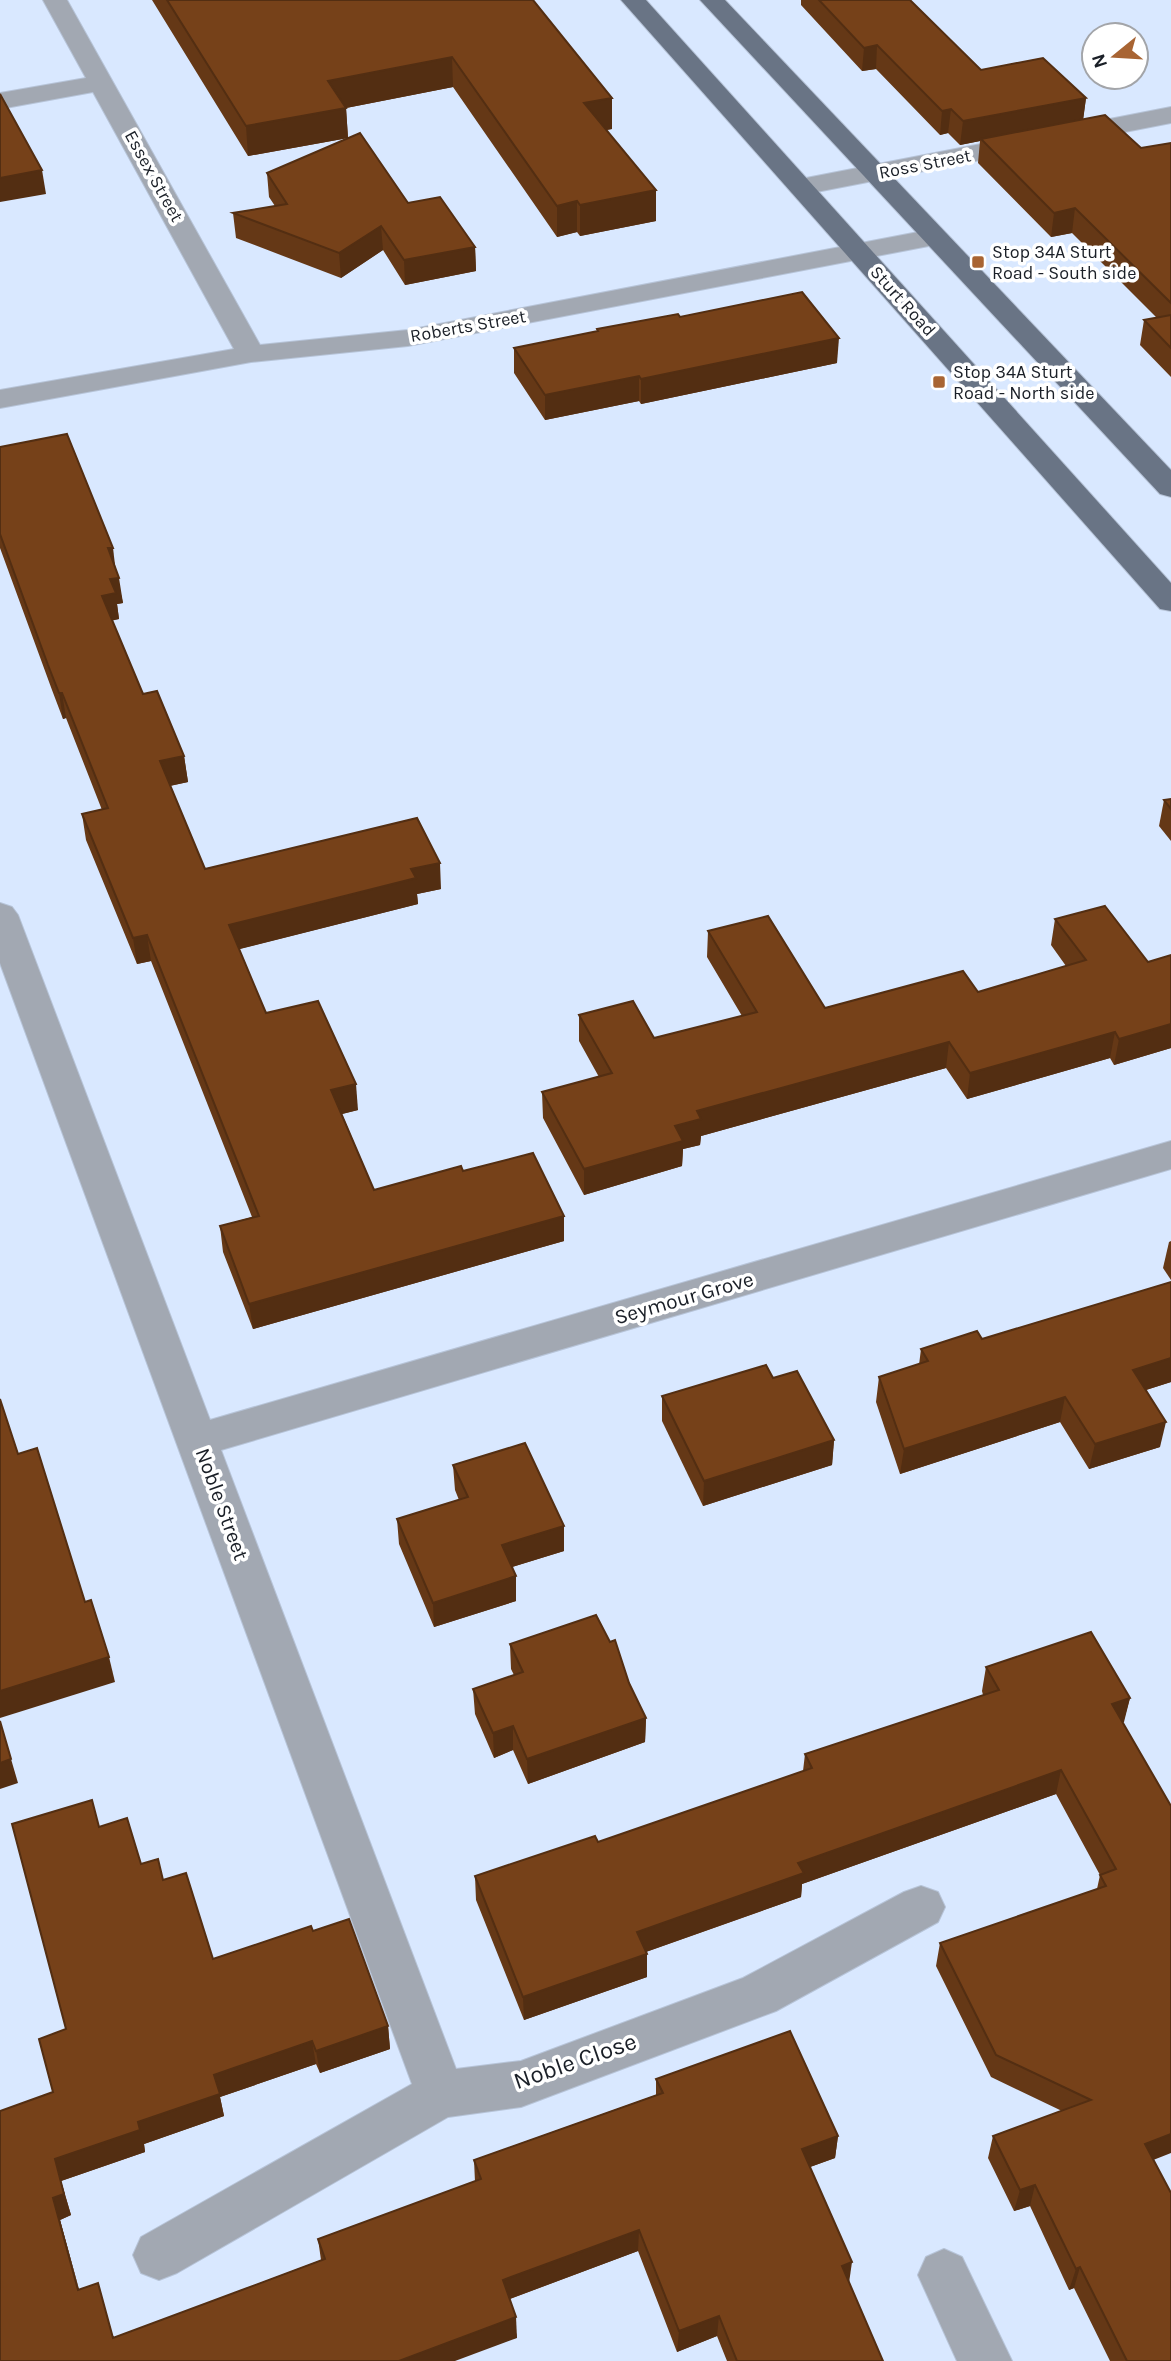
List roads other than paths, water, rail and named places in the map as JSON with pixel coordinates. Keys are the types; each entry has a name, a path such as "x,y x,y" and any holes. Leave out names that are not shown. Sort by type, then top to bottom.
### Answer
{"main road":[{"name":"Sturt Road","path":"634,0 1171,602"},
{"path":"712,0 1171,488"}],"street":[{"name":"Essex Street","path":"55,0 251,354"},
{"path":"0,101 103,83"},
{"name":"Ross Street","path":"802,187 1171,116"},
{"name":"Roberts Street","path":"0,399 251,354 408,338 934,237"},
{"name":"Noble Street","path":"0,915 441,2094"},
{"name":"Seymour Grove","path":"198,1440 1171,1155"},
{"name":"Noble Close","path":"159,2255 441,2094 521,2084 759,1995 921,1907"},
{"path":"944,2275 985,2361"}],"place":[{"name":"Stop 34A Sturt Road - South side","path":"978,262"},
{"name":"Stop 34A Sturt Road - North side","path":"939,382"}]}
